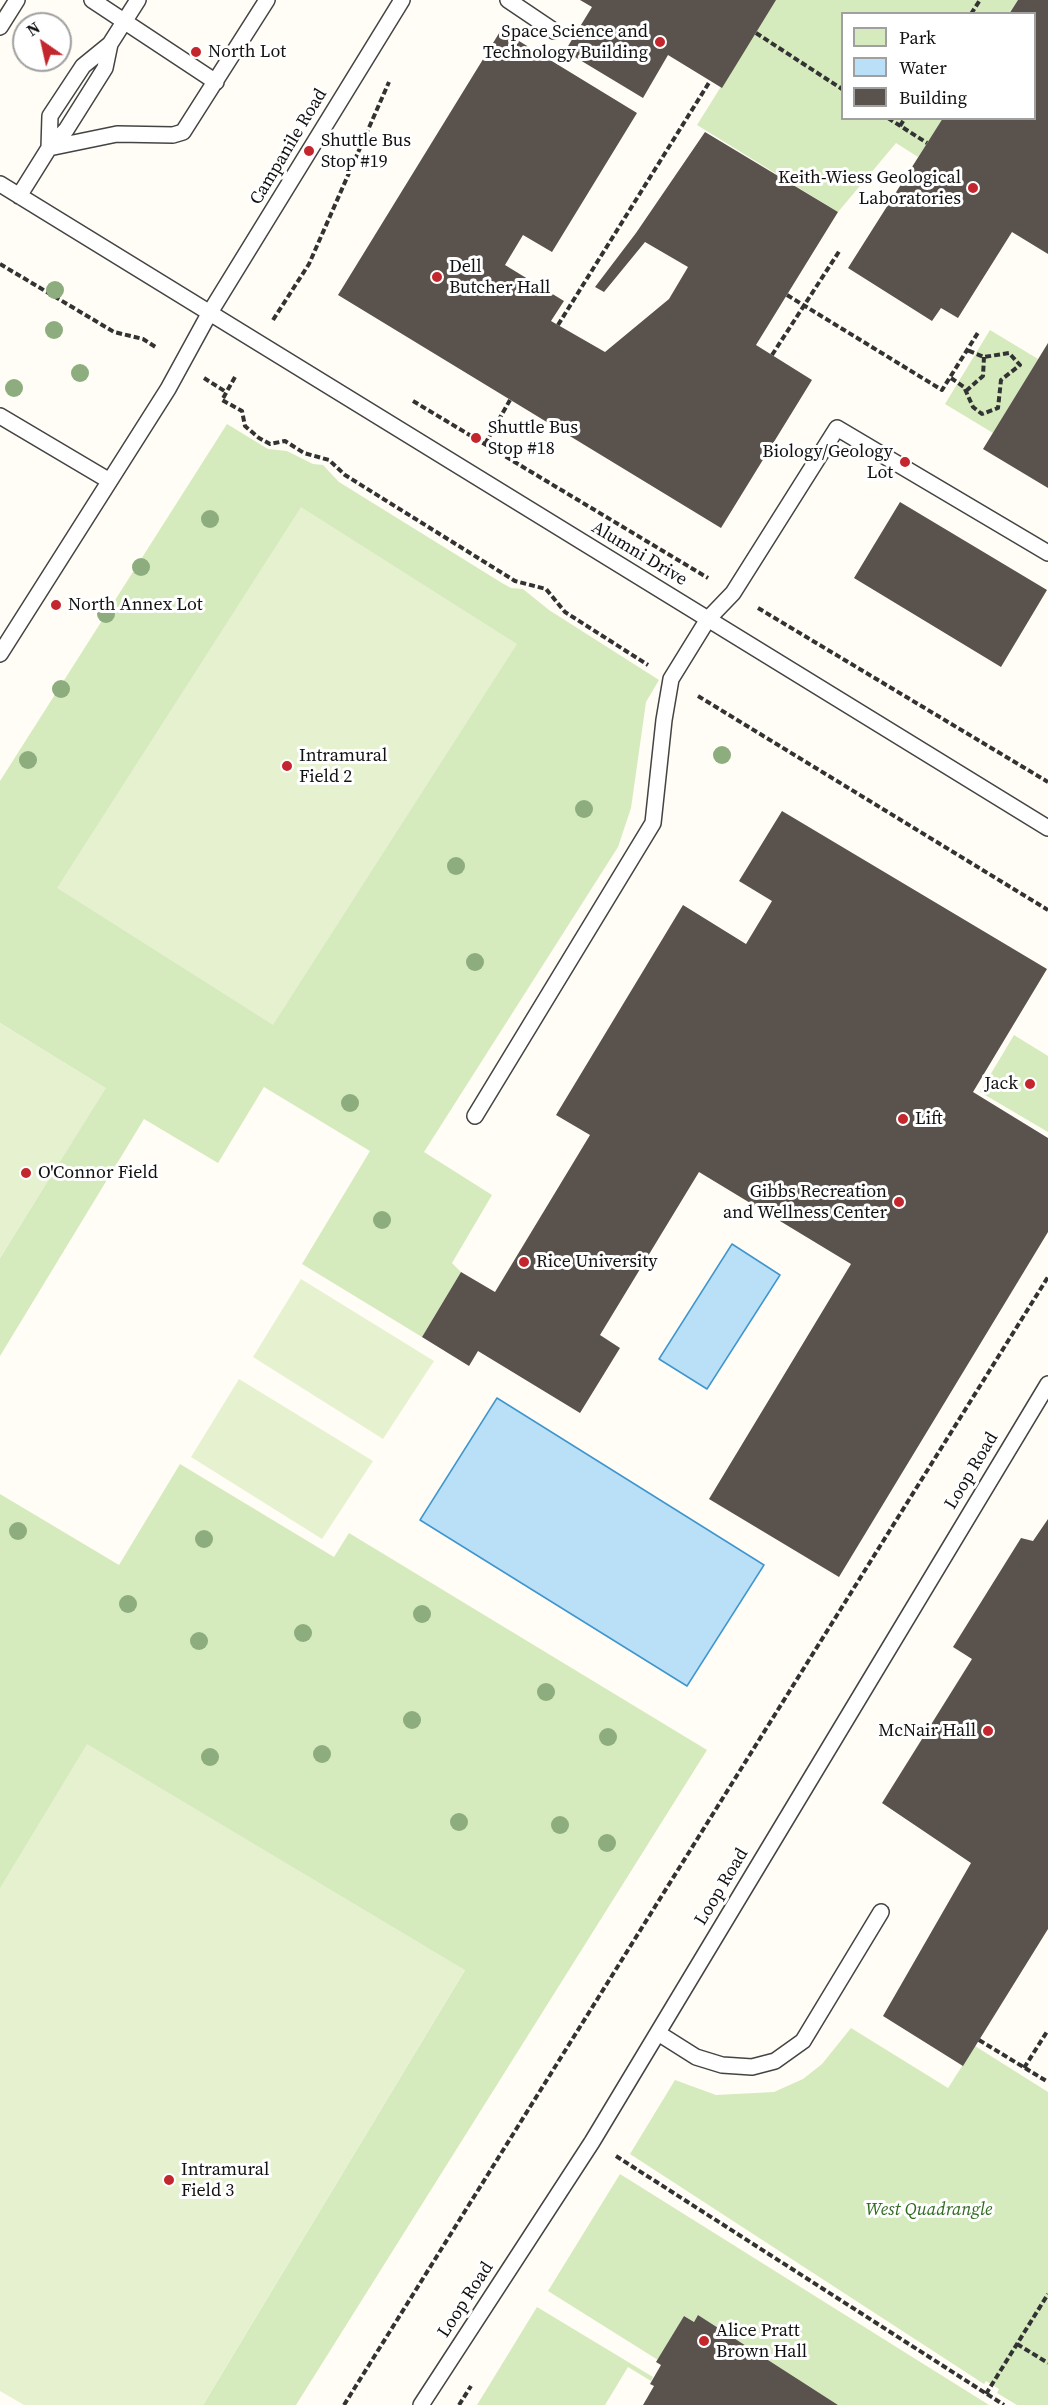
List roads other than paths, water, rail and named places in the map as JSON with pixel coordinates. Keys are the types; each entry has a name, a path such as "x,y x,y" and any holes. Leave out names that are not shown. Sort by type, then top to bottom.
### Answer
{"lane":[{"path":"0,27 17,0"},
{"path":"92,0 216,82"},
{"path":"49,148 50,116 83,66 110,44 138,0"},
{"path":"49,148 117,134 173,135 183,132 267,0"},
{"name":"Campanile Road","path":"0,654 182,364 209,314 402,0"},
{"path":"508,0 554,31"},
{"path":"18,196 49,148 66,130 105,68 110,44"},
{"name":"Alumni Drive","path":"0,184 1048,828"},
{"path":"1,418 108,480"},
{"path":"475,1116 653,824 663,720 671,679 708,619 733,593 837,428 1048,553"},
{"name":"Loop Road","path":"421,2405 592,2142 1048,1384"},
{"path":"658,2033 696,2057 722,2065 752,2067 775,2061 803,2041 881,1912"}],"water":[{"path":"732,1244 780,1275 707,1389 659,1359"},
{"path":"497,1398 764,1565 687,1686 420,1520"}],"place":[{"name":"Space Science and Technology Building","path":"660,42"},
{"name":"North Lot","path":"196,52"},
{"name":"Shuttle Bus Stop #19","path":"309,151"},
{"name":"Keith-Wiess Geological Laboratories","path":"973,188"},
{"name":"Dell Butcher Hall","path":"437,277"},
{"name":"Shuttle Bus Stop #18","path":"476,438"},
{"name":"Biology/Geology Lot","path":"905,462"},
{"name":"North Annex Lot","path":"56,605"},
{"name":"Intramural Field 2","path":"287,766"},
{"name":"Jack","path":"1030,1084"},
{"name":"Lift","path":"903,1119"},
{"name":"O'Connor Field","path":"26,1173"},
{"name":"Gibbs Recreation and Wellness Center","path":"899,1202"},
{"name":"Rice University","path":"524,1262"},
{"name":"McNair Hall","path":"988,1731"},
{"name":"Intramural Field 3","path":"169,2180"},
{"name":"Alice Pratt Brown Hall","path":"704,2341"}],"park label":[{"name":"West Quadrangle","path":"929,2210"}]}
